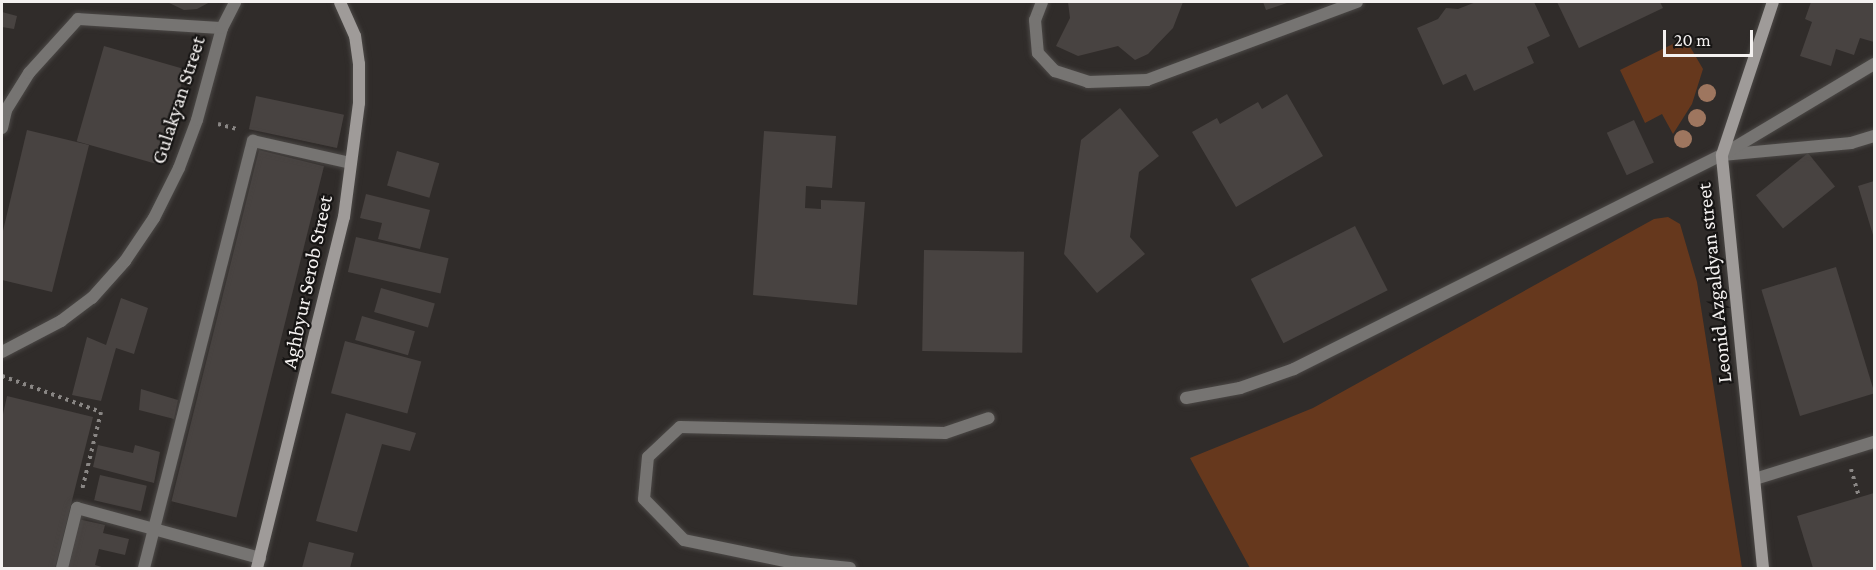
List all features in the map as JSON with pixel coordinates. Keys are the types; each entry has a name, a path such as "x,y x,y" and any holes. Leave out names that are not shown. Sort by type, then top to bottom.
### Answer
{"street":[{"name":"Gulakyan Street","path":"2,351 61,321 92,298 125,261 154,218 197,120 222,28 235,2"},
{"name":"Aghbyur Serob Street","path":"259,563 332,275 351,163 359,64 355,36 340,2"},
{"path":"1042,2 1035,20 1038,53 1055,71 1088,82 1147,80 1357,2"},
{"name":"Leonid Azgaldyan street","path":"1763,568 1723,200 1722,155 1773,2"},
{"path":"2,128 6,110 29,73 78,19 222,28"},
{"path":"1186,398 1240,388 1294,369 1722,155 1875,64"},
{"path":"1722,155 1851,143 1875,136"},
{"path":"144,568 253,141 351,163"},
{"path":"850,568 790,562 684,540 644,499 648,457 680,427 945,434 989,418"},
{"path":"1755,478 1875,442"},
{"path":"62,568 77,508 153,529 259,563"}],"path":[{"path":"197,120 249,132"},
{"path":"2,376 101,412 77,508"},
{"path":"1846,451 1859,497"}],"shaded area":[{"path":"1685,38 1703,69 1692,104 1673,134 1662,114 1645,123 1620,70"},
{"path":"1668,217 1680,224 1697,282 1742,568 1250,568 1190,458 1313,408 1654,219"}],"building":[{"path":"167,2 210,2 197,9 184,10"},
{"path":"1068,2 1183,2 1173,28 1148,54 1135,60 1118,46 1078,56 1056,46 1070,18"},
{"path":"1263,2 1290,2 1266,10"},
{"path":"1476,2 1534,2 1550,36 1527,47 1534,63 1474,91 1466,74 1443,85 1417,28 1438,19 1446,8 1458,9"},
{"path":"1557,2 1660,2 1663,8 1579,48"},
{"path":"1811,2 1874,2 1874,42 1860,38 1854,55 1836,49 1831,66 1800,56 1812,22 1805,19"},
{"path":"2,12 17,16 14,29 2,27"},
{"path":"104,46 186,69 158,165 77,141"},
{"path":"1287,94 1323,156 1236,207 1192,132 1217,118 1220,124 1258,102 1262,109"},
{"path":"256,96 344,115 337,148 249,129"},
{"path":"1120,108 1159,156 1139,172 1130,237 1145,254 1097,293 1064,254 1081,140"},
{"path":"1634,120 1654,163 1627,175 1607,133"},
{"path":"27,130 89,145 52,292 2,280 2,235"},
{"path":"764,131 836,136 832,188 806,186 805,208 821,209 821,200 865,202 857,305 753,295"},
{"path":"259,150 324,166 236,517 171,501"},
{"path":"397,151 439,163 429,198 387,186"},
{"path":"1808,153 1835,186 1783,229 1756,195"},
{"path":"1874,181 1874,238 1858,186"},
{"path":"366,194 430,210 420,249 378,239 382,223 360,218"},
{"path":"1355,226 1388,290 1283,343 1251,279"},
{"path":"356,237 449,258 440,293 348,272"},
{"path":"924,250 1024,252 1022,353 922,351"},
{"path":"1836,267 1874,393 1800,416 1761,290"},
{"path":"381,288 435,303 428,327 374,312"},
{"path":"121,298 148,308 134,354 116,348 101,401 72,395 87,337 106,345"},
{"path":"362,316 415,331 408,355 355,340"},
{"path":"345,341 421,361 407,414 331,393"},
{"path":"141,389 178,400 174,419 139,410"},
{"path":"7,396 93,417 55,568 2,568 2,419"},
{"path":"346,413 416,433 410,451 382,444 357,532 316,521"},
{"path":"98,445 133,453 135,445 160,452 154,483 93,467"},
{"path":"100,475 147,486 141,511 94,500"},
{"path":"1874,493 1874,568 1813,568 1797,516"},
{"path":"78,519 105,525 103,533 129,539 125,555 99,549 95,565 105,568 66,568"},
{"path":"309,542 354,553 350,568 302,568"}]}
